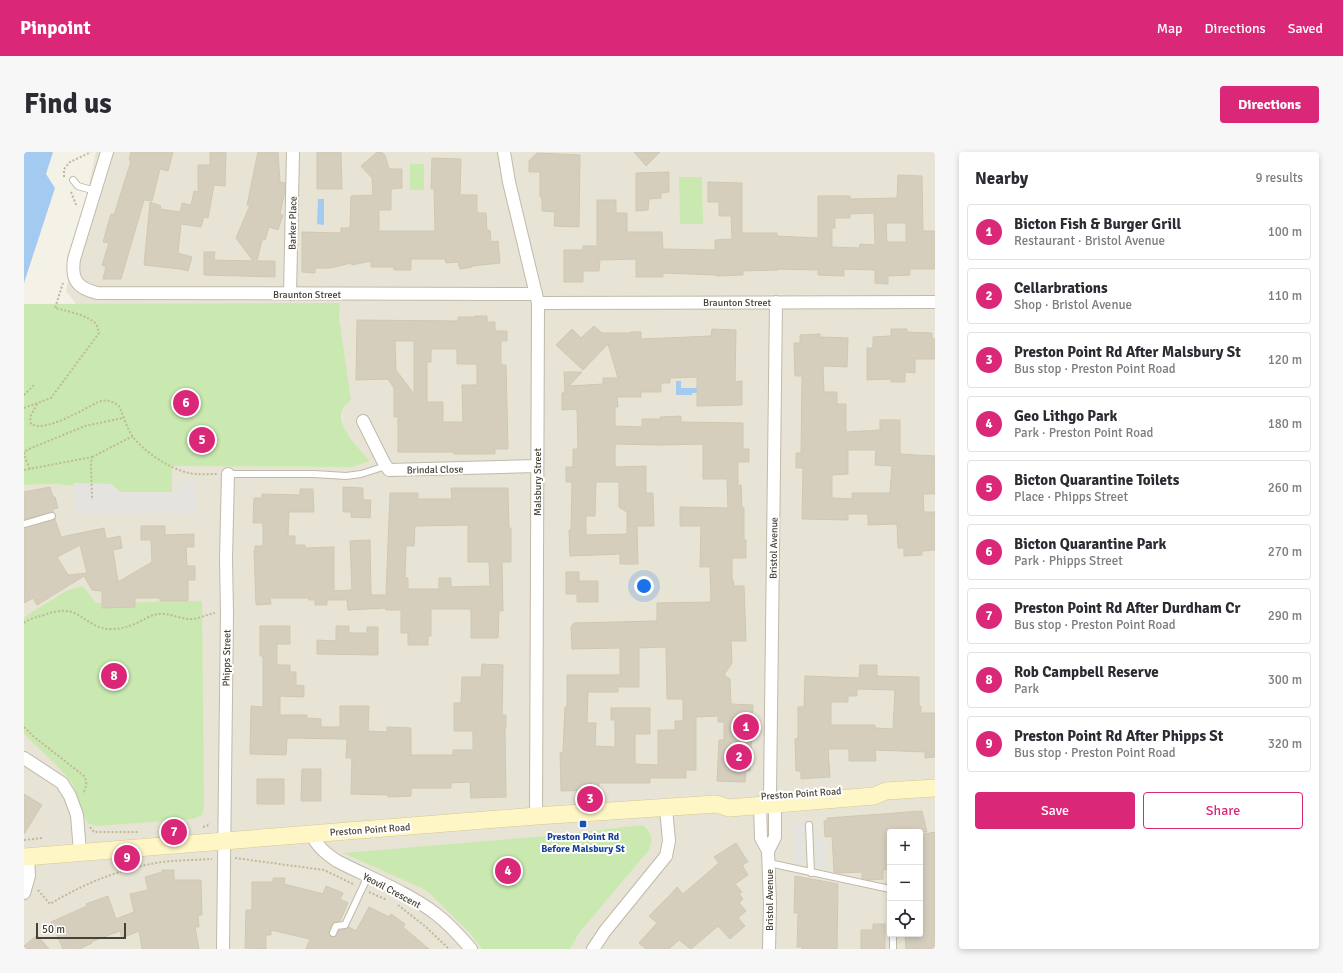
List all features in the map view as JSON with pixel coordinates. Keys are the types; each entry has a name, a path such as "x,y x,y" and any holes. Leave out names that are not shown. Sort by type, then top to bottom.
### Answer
{"main road":[{"name":"Preston Point Road","path":"26,856 536,816 716,804 729,808 769,796 874,796 886,791 935,788"}],"street":[{"path":"95,191 107,152"},
{"name":"Barker Place","path":"290,294 293,152"},
{"name":"Malsbury Street","path":"504,152 509,182 537,298 536,816"},
{"name":"Braunton Street","path":"95,191 74,259 73,276 75,281 80,286 90,292 97,293 530,294 537,298 776,302 935,302"},
{"name":"Bristol Avenue","path":"769,949 770,904 768,851 775,837 769,796 776,302"},
{"path":"363,421 386,466"},
{"name":"Brindal Close","path":"386,466 389,470 537,466"},
{"name":"Phipps Street","path":"223,949 220,858 224,841 228,474"},
{"path":"24,758 62,783 70,796 77,815 80,852"},
{"path":"593,949 605,931 666,856 669,841 666,808"},
{"name":"Yeovil Crescent","path":"311,834 318,846 328,856 404,894 435,913 458,934 471,949"},
{"path":"24,893 29,876 26,856"}],"lane":[{"path":"73,180 78,186 95,191"},
{"path":"228,474 314,474 346,476 361,474 386,466"},
{"path":"24,524 52,516"},
{"path":"808,825 811,873"},
{"path":"769,863 887,888"},
{"path":"333,933 336,926 345,925 368,876"},
{"path":"893,937 893,949"}],"path":[{"path":"24,395 35,384"},
{"path":"24,408 38,403 30,417 31,424 34,426 41,426 58,422 104,400 108,400 119,406 123,418 133,436 142,447 156,457 178,470 191,473 228,474"},
{"path":"30,469 24,452 29,449 86,426 123,418"},
{"path":"24,470 92,457 133,436"},
{"path":"92,457 92,500"},
{"path":"24,623 52,612 62,610 72,611 99,627 111,629 126,627 159,614 172,615 190,620 209,614 227,613"},
{"path":"24,727 33,736 84,776 87,780 82,801"},
{"path":"89,823 94,832 141,832"},
{"path":"201,828 210,823"},
{"path":"24,840 43,838"},
{"path":"38,890 50,904 71,891 133,868 163,862 220,858 242,859 324,870 391,902"},
{"path":"398,905 426,927 449,949"}],"shaded area":[{"path":"96,152 935,152 935,949 24,949 24,485 54,484 106,489 172,499 172,466 344,467 339,318 86,317 66,291"},
{"path":"177,482 195,482 195,514 76,514 74,483 111,484 121,492 177,492"},
{"path":"803,822 806,862 796,863 793,823"},
{"path":"824,836 826,868 817,868 815,837"}],"green space":[{"path":"410,164 424,164 424,190 410,190"},
{"path":"679,177 702,177 703,224 680,224"},
{"path":"340,303 339,318 351,400 344,407 342,421 344,429 370,461 352,467 172,466 172,499 119,500 106,489 54,484 24,485 24,304"},
{"path":"83,586 96,603 202,601 204,807 202,815 193,819 96,826 88,823 72,783 60,769 24,734 24,617 68,590"},
{"path":"642,825 651,836 649,850 579,933 570,949 482,949 470,933 426,890 343,853 558,835"}],"water":[{"path":"24,152 53,152 46,174 55,188 24,283"},
{"path":"318,199 324,199 324,225 317,224"},
{"path":"676,381 681,381 681,388 713,388 713,393 676,395"}],"building":[{"path":"131,152 173,152 168,171 160,169 152,201 144,200 121,279 103,279 106,267 102,265 109,243 103,242 111,214 114,215 131,161 129,160"},
{"path":"210,152 226,152 225,186 214,185 208,218 204,217 201,227 181,224 178,253 192,257 188,271 144,265 150,202 161,206 160,209 180,212 182,203 191,205 194,191 198,192 198,165 210,165"},
{"path":"258,152 278,152 280,182 285,183 285,192 280,214 283,215 278,230 269,227 265,240 262,240 257,261 275,261 275,277 204,275 204,252 215,252 214,260 253,261 236,238 250,205 247,205"},
{"path":"317,152 341,152 342,189 317,189"},
{"path":"377,152 381,152 385,155 389,169 402,169 402,188 391,189 391,210 379,210 379,231 435,231 434,189 431,189 432,158 461,159 460,195 477,195 477,213 486,213 487,231 490,230 491,242 498,241 500,263 460,269 458,262 446,263 445,259 411,259 411,270 394,270 394,267 371,267 371,261 352,265 351,263 331,268 315,268 315,273 302,272 302,232 341,233 341,228 350,228 351,196 373,195 372,178 361,166"},
{"path":"634,152 660,152 646,166"},
{"path":"537,153 580,155 579,227 554,226 555,212 542,211 542,197 540,197 540,172 529,172 529,161"},
{"path":"669,172 669,192 661,193 661,198 649,199 648,210 636,211 636,173"},
{"path":"898,175 922,176 923,231 935,231 935,269 910,269 910,275 888,276 888,284 875,283 875,270 844,269 844,276 818,275 818,270 778,269 743,271 743,275 716,276 663,273 663,277 636,277 636,259 600,260 599,271 583,271 583,282 564,282 564,250 583,250 583,246 597,246 597,200 616,200 616,213 627,213 627,232 662,232 663,249 715,250 715,240 732,239 731,216 719,216 719,202 708,202 708,182 742,183 742,233 777,233 777,236 818,238 818,196 850,196 850,199 897,198","holes":["874,213 875,245 860,244 859,248 832,247 832,228 835,228 835,218 850,218 850,214","886,223 906,223 906,242 887,242"]},
{"path":"487,316 487,322 495,322 495,331 507,331 507,341 501,341 501,365 506,365 508,449 495,449 495,454 398,452 398,417 394,417 394,388 388,379 356,380 357,320 458,321 458,317","holes":["395,341 414,341 414,394 396,370","431,349 457,349 457,364 477,364 477,385 462,385 463,422 443,422 443,402 427,402 427,362 431,362"]},
{"path":"594,326 602,333 641,332 641,339 711,336 712,329 736,330 735,382 742,381 742,405 697,406 697,377 670,378 670,383 661,383 661,392 641,392 641,397 617,397 618,407 615,407 615,426 642,427 642,419 660,419 660,417 681,416 681,422 743,423 743,449 749,449 749,462 738,462 738,486 741,485 742,508 744,508 744,540 746,540 746,558 732,558 732,580 734,586 744,586 746,641 731,641 732,663 724,675 730,679 731,704 753,705 750,771 746,771 745,782 717,781 719,740 724,740 724,722 718,722 718,716 696,717 696,770 686,770 686,778 650,778 650,783 599,783 599,790 561,791 560,753 563,752 565,707 567,707 567,675 620,675 620,648 572,649 571,627 574,623 657,621 657,603 711,602 710,567 700,567 701,526 680,526 680,507 728,508 727,479 703,479 703,444 615,444 615,467 646,466 646,493 653,493 654,526 637,526 638,564 620,564 620,554 570,556 569,530 571,530 572,482 566,482 566,467 573,467 573,449 578,449 577,409 562,410 562,393 565,393 564,372 582,372 569,386 603,384 603,378 618,378 608,344 583,370 556,345 572,329 581,338","holes":["596,482 619,482 619,507 627,512 627,534 586,535 586,516 595,516","666,647 667,699 683,699 683,721 675,721 675,730 658,730 658,765 635,764 635,734 650,734 650,708 611,708 611,720 615,720 615,747 595,746 596,723 587,723 588,692 618,692 618,687 639,687 639,648"]},
{"path":"891,329 907,329 907,332 932,333 932,339 935,339 935,359 915,359 915,373 905,372 905,382 891,382 891,379 867,380 867,348 873,348 873,337 891,336"},
{"path":"820,334 820,337 848,338 847,367 823,366 824,392 837,392 837,404 846,404 846,432 880,430 880,420 900,420 900,454 935,456 935,494 923,494 924,512 935,512 935,550 922,551 922,555 904,556 904,548 898,548 897,524 868,525 868,514 848,514 848,520 802,519 803,468 796,468 796,453 801,453 802,376 795,376 794,343 800,343 800,335","holes":["848,450 876,450 875,465 892,466 890,493 852,493 852,499 832,498 832,475 848,474"]},
{"path":"209,427 210,453 195,453 194,428"},
{"path":"50,487 58,508 53,509 53,512 24,519 24,492"},
{"path":"343,487 363,488 363,500 371,500 370,518 351,517 351,512 343,512"},
{"path":"451,488 508,488 509,528 511,528 511,562 502,562 503,611 499,611 498,638 471,638 471,609 431,609 431,636 428,636 428,645 408,645 408,633 401,633 401,610 386,610 386,608 348,610 347,600 327,600 327,605 315,605 315,600 309,600 309,598 270,598 271,604 256,605 254,550 255,546 263,546 263,523 253,523 254,498 262,498 262,494 300,495 300,489 313,489 314,512 289,512 288,536 295,536 295,545 305,545 305,548 334,547 334,591 352,590 350,541 370,540 371,595 386,595 390,493 418,493 418,499 452,499","holes":["468,525 468,562 489,562 490,586 451,587 451,578 439,578 439,589 408,589 408,578 405,578 406,546 414,546 415,526"]},
{"path":"55,519 61,537 104,528 106,539 120,536 122,548 113,550 118,582 152,562 151,540 141,540 141,526 165,526 165,535 194,534 194,547 186,547 187,566 195,566 195,580 188,580 188,601 160,601 160,598 135,598 135,607 102,608 102,591 92,590 84,576 37,605 33,598 24,603 24,528","holes":["80,545 87,573 68,575 57,557"]},
{"path":"566,572 579,572 579,581 598,581 598,602 577,602 577,594 566,594"},
{"path":"260,626 290,626 290,644 277,644 277,665 290,665 290,672 296,672 296,685 304,686 304,697 280,696 280,715 307,715 307,718 321,719 321,727 340,727 340,706 369,706 368,731 387,732 387,727 411,728 411,755 453,755 453,750 473,750 473,731 454,731 454,703 461,703 462,677 481,677 482,664 503,665 502,715 506,715 506,797 471,798 470,782 451,783 451,788 411,788 411,796 388,797 388,795 351,794 352,758 346,758 347,739 287,738 286,755 250,754 251,706 263,707 263,656 260,656"},
{"path":"336,626 349,626 349,633 367,633 367,627 378,627 378,655 317,654 317,640 336,641"},
{"path":"860,665 877,665 877,676 919,677 919,707 921,706 921,713 935,713 935,757 925,758 925,752 875,750 876,761 849,761 849,749 828,749 830,777 801,779 801,771 796,771 795,739 798,738 798,707 804,707 805,676 859,678","holes":["857,689 895,690 893,729 875,728 875,725 831,725 831,702 848,702 848,696 857,696"]},
{"path":"302,769 321,769 321,801 301,801"},
{"path":"257,779 284,779 284,804 257,804"},
{"path":"24,794 42,805 24,834"},
{"path":"922,811 927,832 923,832 923,829 887,829 887,869 883,870 883,879 870,880 862,878 862,872 834,872 832,836 825,837 824,821 827,821 827,818"},
{"path":"935,832 935,949 906,949 905,937 923,937 923,834"},
{"path":"736,843 748,862 742,865 748,875 735,884 742,892 739,894 743,899 739,903 746,911 738,918 745,926 730,939 718,926 691,949 679,940 669,949 646,949 639,943 657,923 649,916 677,887 683,894 719,863 714,857"},
{"path":"162,870 174,870 174,880 201,880 202,915 198,915 199,927 195,927 199,949 142,949 139,931 122,938 120,931 91,942 92,943 79,949 63,949 51,922 87,906 86,904 108,896 116,919 134,912 130,894 148,890 145,877 162,872"},
{"path":"795,876 838,884 837,949 802,949 802,947 797,947 798,913 794,913"},
{"path":"273,878 285,878 284,884 323,894 326,886 343,893 340,899 348,903 340,921 332,924 329,933 331,937 336,936 339,930 349,927 356,931 369,907 389,917 391,914 405,924 403,927 429,949 306,949 310,939 271,930 271,935 266,935 266,949 245,948 246,910 252,910 252,882 273,882"},
{"path":"873,924 885,924 885,949 861,949 861,930 873,930"},
{"path":"37,935 49,949 24,949 24,946"}],"place":[{"name":"Bicton Quarantine Park","path":"186,403"},
{"name":"Bicton Quarantine Toilets","path":"202,440"},
{"name":"Rob Campbell Reserve","path":"114,676"},
{"name":"Bicton Fish & Burger Grill","path":"746,727"},
{"name":"Cellarbrations","path":"739,757"},
{"name":"Preston Point Rd After Malsbury St","path":"590,799"},
{"name":"Preston Point Rd Before Malsbury St","path":"583,824"},
{"name":"Preston Point Rd After Durdham Cr","path":"174,832"},
{"name":"Preston Point Rd After Phipps St","path":"127,858"},
{"name":"Geo Lithgo Park","path":"508,871"}]}
